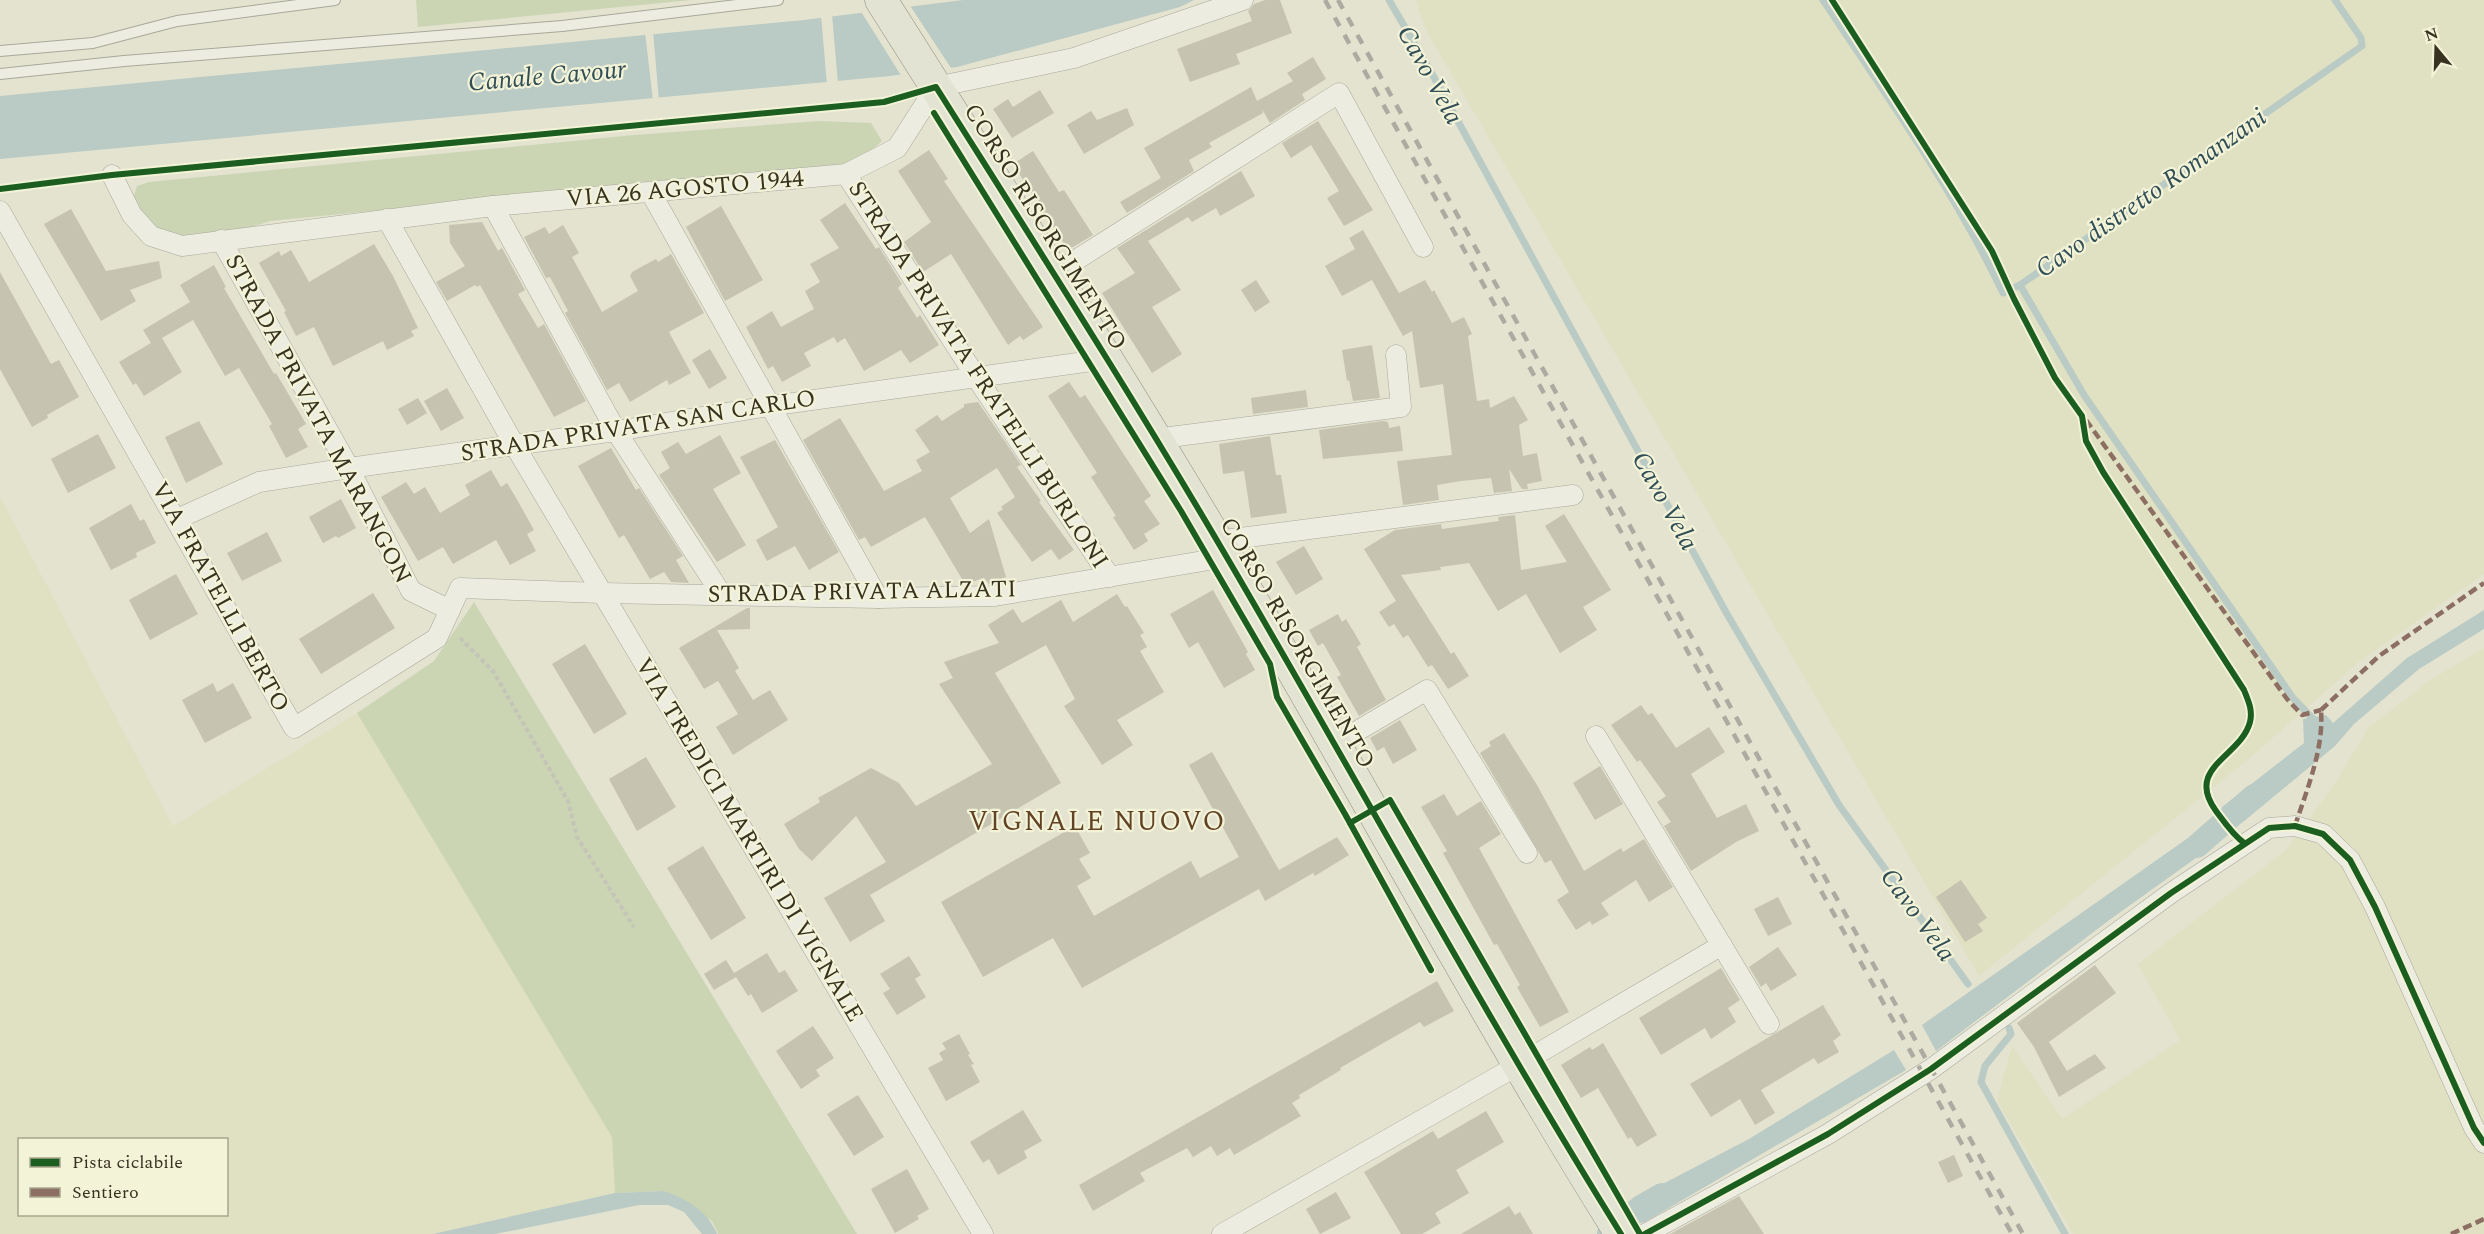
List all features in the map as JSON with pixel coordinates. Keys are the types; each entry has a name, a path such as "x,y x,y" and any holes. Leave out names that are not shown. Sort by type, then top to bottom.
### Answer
{"main road":[{"name":"CORSO RISORGIMENTO","path":"881,0 1054,274 1222,549 1614,1223"}],"street":[{"path":"933,82 1074,58 1243,0"},
{"name":"VIA 26 AGOSTO 1944","path":"112,175 132,215 151,236 182,246 493,206 846,174 897,148 933,82"},
{"path":"1054,274 1339,93 1424,247"},
{"name":"STRADA PRIVATA FRATELLI BURLONI","path":"846,174 976,377 1110,577"},
{"path":"651,193 878,597"},
{"path":"493,206 616,431 722,595"},
{"name":"VIA FRATELLI BERTO","path":"0,212 177,519 294,728 437,638"},
{"name":"VIA TREDICI MARTIRI DI VIGNALE","path":"387,219 515,446 983,1234"},
{"name":"STRADA PRIVATA MARANGON","path":"221,240 349,468 411,591 450,610"},
{"path":"1155,439 1401,407 1396,355"},
{"name":"STRADA PRIVATA SAN CARLO","path":"177,519 259,482 1106,359"},
{"name":"STRADA PRIVATA ALZATI","path":"602,593 878,597 995,596 1110,577 1222,549 1573,495"},
{"path":"437,638 460,588 602,593"},
{"path":"1335,744 1427,690 1527,853"},
{"path":"1596,736 1769,1024"},
{"path":"1645,1234 1828,1134 1931,1069 2170,893 2269,828 2295,826 2323,834 2350,861 2375,907 2474,1128 2484,1143"},
{"path":"1222,1234 1520,1064 1722,945"}],"lane":[{"path":"0,51 93,43 177,21 335,0"},
{"path":"0,74 124,61 562,26 778,0"}],"path":[{"path":"437,638 458,634 493,671 568,801 577,837 634,927"}],"green space":[{"path":"416,0 691,0 418,27"},
{"path":"1415,0 2484,0 2484,574 2359,662 2250,758 1979,976 1427,32"},
{"path":"820,121 871,123 882,141 864,157 844,165 270,221 241,230 208,236 191,237 161,231 147,221 133,199 137,186 149,182 634,135"},
{"path":"0,496 173,826 357,713 612,1137 615,1193 433,1234 0,1234"},
{"path":"474,602 857,1234 718,1234 712,1221 664,1191 615,1193 612,1137 357,713 434,661"},
{"path":"2484,648 2484,1234 2073,1234 1997,1100 2012,1046 2062,1119 2180,1040 2138,964 2286,850 2335,783 2368,728 2430,680"}],"water":[{"name":"Canale Cavour","path":"963,0 1194,0 1180,7 957,67 890,76 0,159 0,96 804,20"},
{"path":"2484,610 2484,629 2419,669 2354,724 2335,746 2243,822 2232,819 2222,807 2304,743 2303,719 2326,715 2333,723 2407,658"},
{"path":"2215,819 2223,829 2221,840 2108,921 1936,1051 1922,1025"},
{"path":"1894,1050 1906,1070 1643,1223 1630,1201 1749,1139"},
{"path":"664,1191 696,1207 708,1219 717,1234 702,1234 684,1212 668,1205 639,1205 495,1234 433,1234 615,1193"}],"pier":[{"path":"909,4 953,71 902,77 860,10"},
{"path":"832,14 838,84 827,85 821,15"},
{"path":"653,31 659,101 653,101 645,32"}],"building":[{"path":"1265,0 1280,0 1292,33 1236,54 1240,64 1190,82 1177,49 1252,21 1248,11 1254,4"},
{"path":"1313,57 1326,79 1302,94 1305,100 1270,123 1262,109 1263,113 1209,143 1212,147 1189,160 1194,171 1127,213 1120,202 1161,178 1144,148 1251,87 1257,101 1293,81 1287,73"},
{"path":"1040,90 1054,113 1012,138 993,109 1008,99 1013,107"},
{"path":"1127,108 1134,125 1084,154 1067,125 1091,111 1097,120"},
{"path":"1318,121 1373,210 1344,226 1327,198 1339,191 1311,145 1291,158 1282,143"},
{"path":"929,150 948,179 944,181 1043,327 1023,340 1020,336 1008,345 951,254 923,272 904,242 931,222 898,171"},
{"path":"1033,151 1059,192 1064,190 1093,235 1068,250 1013,164"},
{"path":"1241,171 1255,196 1220,216 1216,208 1192,222 1188,217 1148,241 1181,290 1152,307 1182,354 1152,373 1102,293 1135,273 1117,248"},
{"path":"845,203 876,249 879,247 902,284 898,288 917,318 920,315 939,345 910,363 901,350 864,371 845,338 837,343 834,337 804,353 811,366 782,382 773,366 768,369 746,327 772,311 781,327 814,309 805,291 820,282 810,264 839,248 820,220"},
{"path":"721,206 763,280 725,301 686,227"},
{"path":"71,209 106,271 159,261 162,278 130,290 136,301 101,321 44,224"},
{"path":"482,222 498,251 502,248 525,290 518,294 538,328 544,324 586,401 554,417 480,285 477,287 475,285 447,301 436,282 465,266 450,243 449,225"},
{"path":"563,225 579,253 572,257 602,312 638,291 630,276 632,272 656,259 658,262 671,254 704,313 669,332 691,373 669,385 667,380 630,402 619,383 607,390 565,313 568,311 550,277 546,278 524,237 545,227 549,234"},
{"path":"1363,230 1399,293 1425,280 1432,292 1434,290 1452,323 1464,317 1472,334 1468,336 1477,401 1489,399 1490,408 1514,396 1528,420 1519,425 1523,456 1537,453 1542,481 1527,484 1528,489 1522,489 1509,469 1512,491 1494,493 1491,478 1461,481 1437,485 1439,500 1403,505 1397,461 1452,455 1443,384 1420,388 1412,331 1403,336 1372,280 1342,296 1325,266 1355,249 1349,238"},
{"path":"374,244 393,276 418,328 411,331 414,336 387,350 383,341 333,366 314,327 296,336 284,312 286,311 259,263 279,251 281,256 291,250 309,282"},
{"path":"214,265 226,287 224,288 306,424 298,429 308,447 286,458 269,426 272,424 239,368 225,376 193,320 162,338 182,372 144,396 136,383 133,385 119,362 151,343 143,330 190,302 180,285"},
{"path":"0,272 51,364 59,360 79,397 47,415 48,418 32,427 0,369"},
{"path":"1256,280 1270,302 1255,312 1241,290"},
{"path":"1372,345 1380,398 1353,401 1342,350"},
{"path":"710,349 727,378 709,389 692,360"},
{"path":"1069,382 1080,398 1085,395 1151,496 1144,501 1160,524 1144,534 1148,541 1134,550 1091,477 1097,473 1048,396"},
{"path":"447,388 464,418 441,431 424,401"},
{"path":"1306,390 1308,407 1253,414 1251,398"},
{"path":"418,398 427,413 407,425 398,409"},
{"path":"978,402 1021,465 1017,467 1041,501 1039,502 1074,550 1059,560 1051,549 1032,562 997,513 1003,509 1001,507 1015,497 997,468 950,498 970,533 989,519 1006,577 989,584 984,578 965,584 925,517 871,547 865,537 859,540 803,440 840,418 884,491 922,471 916,460 930,452 915,430 937,415 942,421 964,407 964,404"},
{"path":"199,421 223,464 186,483 165,437"},
{"path":"1388,422 1389,428 1400,426 1403,451 1323,459 1319,430"},
{"path":"98,434 116,468 68,493 51,459"},
{"path":"720,435 741,473 713,489 746,545 717,562 659,475 670,468 661,452 678,442 686,454"},
{"path":"1270,436 1276,475 1281,475 1287,513 1251,518 1244,471 1223,474 1219,444"},
{"path":"775,440 839,552 809,570 795,546 767,561 756,540 778,527 740,457"},
{"path":"611,448 636,490 639,488 683,556 676,560 689,583 671,582 664,572 650,579 624,535 619,538 578,466"},
{"path":"491,470 501,487 507,483 534,530 527,534 536,551 510,565 496,540 453,564 443,547 418,561 381,497 406,482 414,494 425,487 440,513 470,495 465,485"},
{"path":"341,499 356,528 323,543 309,517"},
{"path":"131,504 140,521 144,519 156,543 136,553 137,557 111,570 89,528"},
{"path":"1564,514 1611,590 1583,607 1597,630 1560,653 1526,594 1498,611 1469,563 1440,567 1441,570 1401,575 1451,654 1454,652 1469,676 1448,689 1432,665 1428,667 1408,635 1403,638 1394,624 1389,627 1379,612 1396,601 1364,549 1395,530 1441,524 1442,529 1499,521 1498,517 1515,515 1521,570 1567,562 1545,526"},
{"path":"267,532 282,561 242,581 227,553"},
{"path":"1304,546 1323,579 1296,595 1276,562"},
{"path":"176,574 198,614 150,640 129,600"},
{"path":"1213,590 1248,652 1246,654 1255,670 1224,688 1198,642 1189,648 1170,614"},
{"path":"373,593 395,628 321,674 299,639"},
{"path":"1117,594 1144,633 1140,635 1147,647 1140,651 1164,692 1117,720 1133,745 1102,765 1064,706 1075,699 1046,645 995,673 1061,783 870,895 885,921 850,942 824,898 886,862 856,816 812,861 799,849 784,824 820,802 818,798 871,768 899,783 916,806 992,764 939,684 953,678 944,662 999,643 988,625 1013,609 1022,623 1061,600 1073,622"},
{"path":"750,608 750,629 717,630 739,668 735,671 753,700 770,690 788,720 733,755 716,727 738,714 718,681 704,689 679,648"},
{"path":"1338,614 1342,622 1346,619 1361,644 1357,647 1386,700 1359,716 1337,677 1341,675 1323,643 1318,646 1309,630"},
{"path":"585,644 627,714 594,734 552,664"},
{"path":"213,683 217,692 233,683 252,718 205,743 182,700"},
{"path":"1641,705 1648,715 1652,713 1676,748 1709,727 1725,752 1691,774 1717,818 1746,804 1759,831 1736,842 1691,871 1664,826 1671,822 1657,802 1666,796 1640,760 1637,762 1611,725"},
{"path":"1400,720 1417,750 1393,764 1384,747 1377,751 1370,738"},
{"path":"1504,733 1537,785 1584,871 1621,848 1623,852 1644,839 1673,887 1649,902 1636,880 1601,903 1609,915 1592,925 1590,921 1576,930 1557,900 1569,892 1551,860 1545,863 1480,753 1491,746 1489,742"},
{"path":"1212,752 1279,870 1337,837 1349,855 1315,876 1313,873 1265,901 1259,889 1082,988 1053,938 983,977 941,902 1075,826 1090,853 1079,859 1091,878 1077,886 1094,916 1191,861 1200,878 1239,857 1189,765"},
{"path":"646,757 676,807 637,831 609,779"},
{"path":"1600,766 1623,804 1595,820 1573,783"},
{"path":"1444,794 1457,816 1481,801 1501,834 1479,848 1569,1012 1540,1027 1517,987 1520,985 1497,944 1494,945 1443,853 1447,851 1421,807"},
{"path":"703,846 746,918 711,940 667,868"},
{"path":"1961,880 1987,918 1978,924 1983,931 1965,942 1936,897"},
{"path":"1778,897 1792,924 1768,936 1754,909"},
{"path":"1778,947 1797,975 1771,991 1766,983 1761,987 1749,967"},
{"path":"767,953 779,973 785,970 798,991 762,1013 751,994 748,996 736,977 714,990 704,974 726,960 734,973"},
{"path":"909,956 921,975 915,979 926,997 897,1015 883,993 890,989 880,974"},
{"path":"2095,965 2116,993 2049,1042 2067,1071 2095,1054 2106,1068 2059,1097 2034,1047 2017,1023"},
{"path":"1721,968 1740,1000 1728,1008 1736,1022 1711,1039 1705,1028 1661,1055 1639,1018"},
{"path":"1437,981 1454,1011 1424,1027 1420,1022 1340,1068 1341,1070 1299,1095 1300,1098 1292,1103 1301,1116 1234,1155 1230,1148 1217,1156 1211,1146 1193,1157 1187,1148 1140,1173 1145,1181 1093,1211 1079,1185"},
{"path":"1823,1005 1841,1035 1833,1041 1839,1052 1818,1064 1814,1058 1761,1090 1775,1113 1755,1125 1740,1099 1711,1117 1690,1084"},
{"path":"813,1026 834,1058 816,1070 820,1076 801,1089 776,1051"},
{"path":"959,1034 970,1054 968,1055 974,1064 971,1065 980,1082 946,1101 928,1068 943,1060 939,1053 946,1049 942,1043"},
{"path":"1603,1043 1657,1135 1637,1147 1631,1137 1628,1139 1598,1088 1581,1098 1561,1065 1590,1047 1592,1050"},
{"path":"858,1095 884,1137 854,1156 827,1114"},
{"path":"1023,1110 1042,1141 1024,1151 1027,1158 998,1175 989,1159 983,1163 970,1142"},
{"path":"1486,1111 1504,1142 1456,1170 1469,1193 1435,1213 1441,1223 1422,1234 1401,1234 1364,1172 1433,1131 1438,1139"},
{"path":"1954,1155 1963,1176 1948,1183 1938,1162"},
{"path":"907,1169 929,1209 917,1216 919,1219 895,1233 871,1189"},
{"path":"1336,1192 1351,1218 1320,1234 1306,1209"},
{"path":"1739,1196 1764,1234 1670,1234"},
{"path":"1509,1206 1515,1215 1520,1212 1533,1234 1461,1234"}],"waterway":[{"name":"Cavo Vela","path":"1389,0 1430,70 1727,614 1839,805 1968,984"},
{"name":"Cavo distretto Romanzani","path":"1823,0 1941,180 2003,293 2020,285 2362,46 2361,38 2335,0"},
{"name":"Cavo distretto Romanzani","path":"2020,285 2084,395 2293,698 2318,724"},
{"path":"2197,846 2254,796"},
{"name":"Cavo Vela","path":"2009,1028 2011,1034 1985,1066 1981,1082 2065,1234"},
{"path":"1609,1234 1641,1207 1662,1195"}],"railway":[{"path":"1325,0 2012,1234"},
{"path":"1338,0 2023,1234"}],"marked path":[{"path":"2086,420 2287,699 2302,715 2321,710"},
{"path":"2321,710 2379,656 2484,583"},
{"path":"2295,826 2317,754 2321,710"},
{"path":"2451,1234 2484,1219"}],"cycle path":[{"path":"1832,0 1992,251 2055,378 2082,416 2086,441 2103,472 2244,690 2250,709 2250,722 2245,734 2210,773 2207,783 2208,796 2216,811 2244,843"},
{"path":"0,189 112,175 884,102 936,87 1193,501 1520,1068 1621,1234"},
{"path":"934,113 1181,511 1270,664 1277,697 1431,970"},
{"path":"1350,823 1390,800 1640,1234"},
{"path":"1645,1234 1828,1134 1931,1069 2171,893 2269,828 2295,826 2323,834 2350,860 2375,907 2474,1128 2484,1143"}],"district":[{"name":"VIGNALE NUOVO","path":"1097,822"}]}
